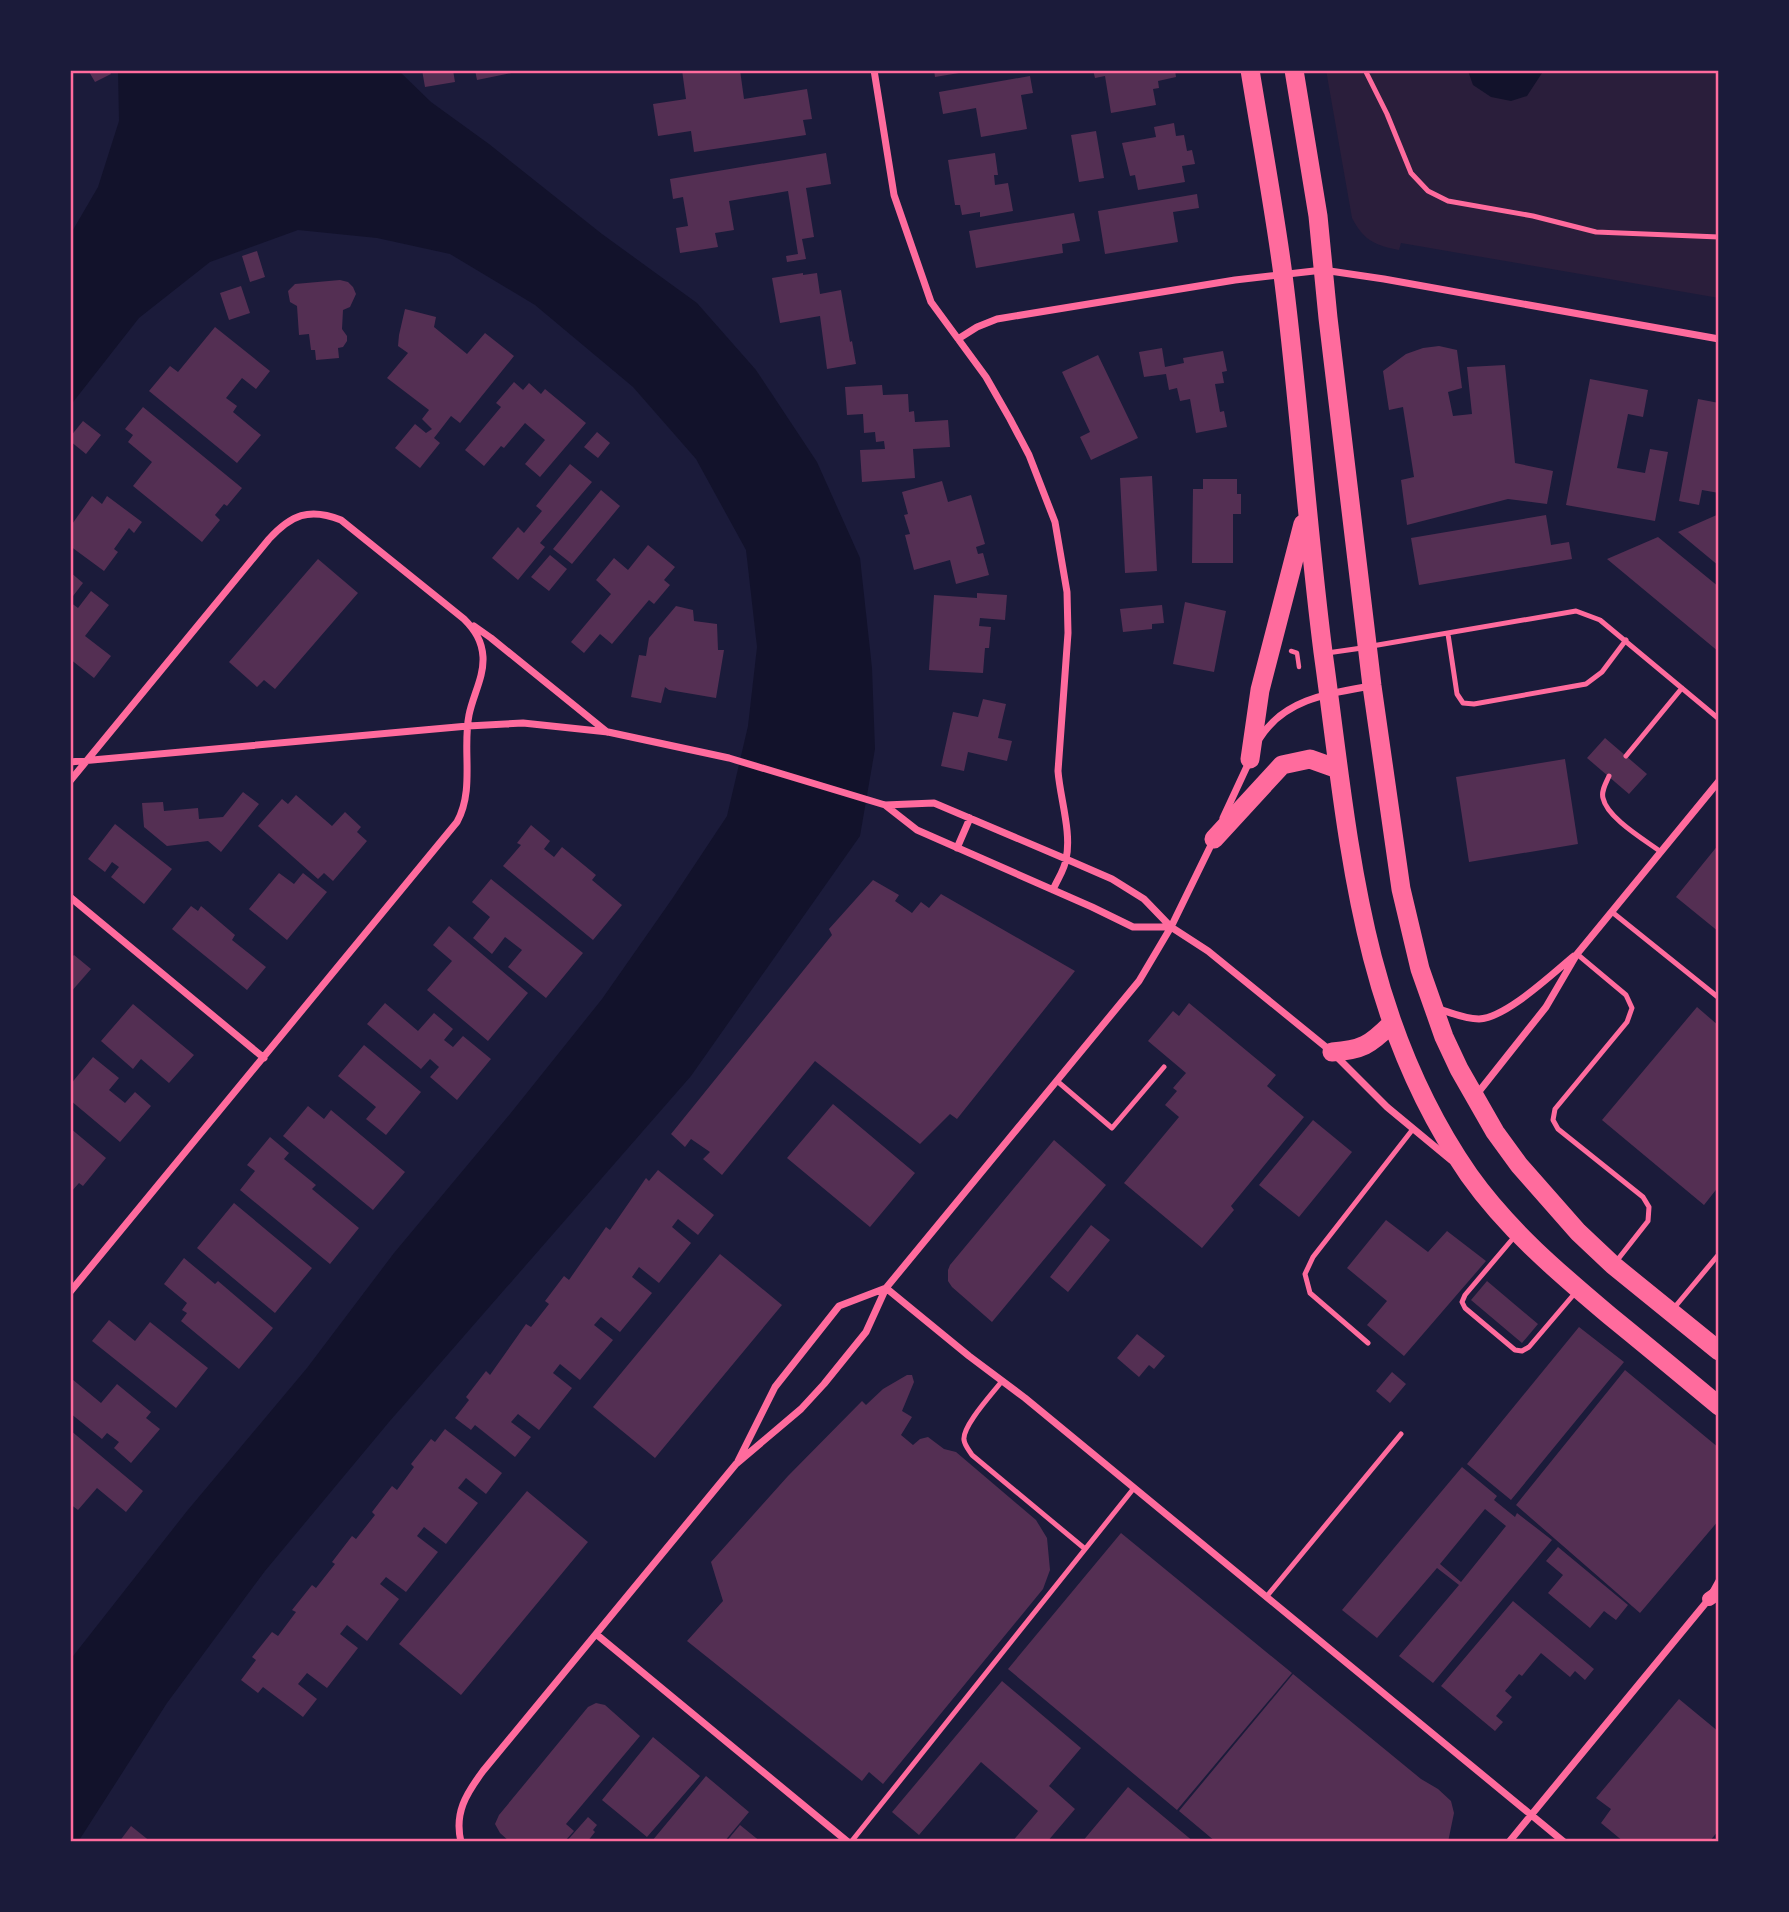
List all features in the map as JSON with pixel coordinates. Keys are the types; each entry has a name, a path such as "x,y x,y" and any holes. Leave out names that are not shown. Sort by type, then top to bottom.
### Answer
{"highway":[{"path":"1250,70 1283,274 1338,769 1363,926 1391,1024 1424,1097 1469,1174 1517,1234 1578,1289 1719,1406"},
{"path":"1294,70 1318,216 1372,686 1409,929 1432,1007 1449,1048 1495,1132 1543,1195 1614,1265 1719,1350"},
{"path":"1250,759 1260,690 1307,509"},
{"path":"1214,839 1282,765 1310,759 1338,769"},
{"path":"1332,1052 1359,1049 1368,1045 1391,1024"}],"street":[{"path":"874,70 894,194 931,302 986,377 1029,455 1047,500 1060,546 1067,592 1068,633 1058,771 1059,792 1066,824 1066,859 1053,890"},
{"path":"958,340 977,327 997,319 1323,270 1719,339"},
{"path":"70,781 269,539 284,523 301,515 322,514 341,520 608,733"},
{"path":"70,1292 463,812 468,726 483,669 480,640 464,620"},
{"path":"461,1842 458,1830 459,1810 468,1791 736,1464 801,1409 824,1384 866,1332 886,1288 1139,981 1171,928 1265,731 1277,716 1294,706 1329,694 1372,686"},
{"path":"70,762 523,723 608,733 729,758 885,805 934,803 1122,884 1144,899 1171,928 1208,951 1332,1052 1387,1107 1469,1174"},
{"path":"1475,1097 1546,1007 1577,954 1719,781"},
{"path":"885,805 917,830 1133,927 1171,928"},
{"path":"957,848 970,818"},
{"path":"70,897 264,1058"},
{"path":"1432,1007 1464,1017 1479,1019 1494,1016 1507,1009 1577,954"},
{"path":"886,1288 1267,1596 1564,1842"},
{"path":"736,1464 775,1387 839,1306 886,1288"},
{"path":"1509,1842 1714,1596 1719,1581"},
{"path":"596,1634 850,1842"}],"lane":[{"path":"1365,70 1387,114 1411,173 1428,191 1448,201 1533,216 1597,232 1719,237"},
{"path":"1324,654 1576,611 1600,620 1719,719"},
{"path":"1447,634 1457,694 1463,702 1474,704 1586,684 1602,672 1626,640"},
{"path":"1626,756 1682,688"},
{"path":"1609,776 1603,798 1608,807 1615,817 1661,852"},
{"path":"1612,912 1719,998"},
{"path":"1577,954 1626,995 1632,1008 1627,1022 1555,1109 1553,1120 1558,1129 1643,1197 1649,1208 1648,1221 1614,1265"},
{"path":"1057,1081 1112,1128 1164,1067"},
{"path":"1367,1343 1310,1293 1305,1274 1313,1257 1413,1129"},
{"path":"1517,1234 1465,1295 1462,1302 1465,1308 1516,1350 1522,1351 1529,1347 1578,1289"},
{"path":"1671,1312 1719,1254"},
{"path":"1002,1381 968,1426 963,1437 965,1444 972,1455 1084,1548"},
{"path":"1267,1596 1401,1434"},
{"path":"850,1842 1134,1488"}],"path":[{"path":"1289,651 1297,653 1299,667"}],"shaded area":[{"path":"118,70 398,70 431,102 489,144 602,234 697,303 756,370 817,462 860,558 872,668 875,749 860,836 691,1076 389,1422 265,1571 167,1703 78,1842 70,1842 70,1660 187,1511 307,1368 394,1253 602,999 672,899 727,816 748,726 757,647 746,550 696,459 633,387 535,305 450,254 377,238 298,230 210,262 139,318 70,406 70,235 98,187 119,121"},
{"path":"1326,70 1719,70 1719,298 1401,243 1399,250 1371,241 1352,218"},
{"path":"1544,70 1527,96 1511,101 1491,97 1473,85 1468,71"}],"building":[{"path":"88,70 109,70 111,74 95,82"},
{"path":"422,70 453,70 455,82 425,87"},
{"path":"475,70 521,70 521,71 477,80"},
{"path":"682,70 740,70 744,99 807,89 812,119 803,120 806,135 694,152 691,131 658,136 653,104 686,99"},
{"path":"934,70 965,70 965,72 935,77"},
{"path":"1093,70 1175,70 1176,77 1158,81 1159,88 1153,89 1156,105 1111,113 1105,76 1095,78"},
{"path":"1030,76 1033,93 1021,95 1027,129 981,137 976,108 943,114 939,92"},
{"path":"1174,123 1176,136 1184,135 1187,151 1192,150 1195,164 1182,166 1185,182 1138,190 1135,175 1130,176 1122,143 1156,137 1154,127"},
{"path":"1096,131 1104,178 1079,182 1071,135"},
{"path":"826,153 831,184 806,188 814,237 802,239 806,259 787,262 786,256 798,254 788,191 729,201 734,230 715,233 718,247 680,253 676,228 688,226 683,197 673,199 670,179"},
{"path":"995,153 998,175 994,175 995,185 1008,183 1013,211 980,217 980,212 962,215 960,205 955,205 948,160"},
{"path":"1197,194 1199,208 1173,212 1178,242 1105,254 1098,211"},
{"path":"1074,213 1080,241 1062,244 1063,253 976,268 969,231"},
{"path":"257,251 265,277 250,282 242,256"},
{"path":"817,273 820,294 841,290 856,364 827,369 820,316 780,323 772,278"},
{"path":"340,280 348,282 356,294 350,307 343,310 342,329 347,341 343,347 338,348 339,358 316,360 315,350 311,350 309,334 299,335 297,306 290,302 288,291 295,284"},
{"path":"241,286 250,313 229,320 220,293"},
{"path":"405,309 436,317 434,327 467,354 485,333 514,356 460,423 451,416 434,438 440,443 420,468 395,448 415,424 426,433 432,429 422,419 429,410 387,378 408,353 398,346"},
{"path":"215,327 270,371 256,389 242,378 226,398 237,406 233,412 261,435 237,463 149,391 170,366 178,372"},
{"path":"1439,346 1457,350 1462,388 1448,392 1453,416 1472,414 1467,367 1505,365 1515,463 1553,471 1547,504 1508,499 1407,525 1401,480 1414,477 1403,407 1389,410 1383,371 1406,354"},
{"path":"1162,348 1165,367 1184,363 1183,358 1223,351 1227,371 1222,372 1224,383 1215,384 1220,412 1224,411 1227,427 1196,433 1190,399 1180,401 1177,388 1169,390 1166,374 1144,377 1139,352"},
{"path":"1098,355 1138,438 1091,460 1080,437 1090,432 1062,372"},
{"path":"1590,379 1648,390 1643,417 1628,414 1617,468 1645,473 1650,449 1668,452 1655,521 1566,505"},
{"path":"514,382 523,390 529,383 541,394 545,389 586,423 540,477 525,464 545,440 525,423 484,466 465,450 501,407 496,403"},
{"path":"882,385 883,395 908,394 909,412 914,411 915,422 948,420 950,447 913,449 915,478 862,482 860,450 885,449 884,441 876,442 875,432 864,433 863,414 847,415 845,387"},
{"path":"1698,399 1719,403 1719,493 1702,490 1699,505 1679,501"},
{"path":"143,407 242,488 227,506 224,504 215,515 220,520 202,542 133,486 152,462 128,442 133,435 125,429"},
{"path":"83,421 101,435 86,454 70,441 70,437"},
{"path":"597,432 610,443 598,458 584,447"},
{"path":"570,464 592,482 540,543 545,547 518,580 492,558 518,527 524,533 542,511 536,506"},
{"path":"1152,476 1157,571 1125,573 1120,478"},
{"path":"1203,479 1237,479 1237,494 1241,494 1241,514 1233,514 1233,563 1192,563 1193,489 1203,489"},
{"path":"942,481 948,502 971,495 985,544 976,547 978,554 983,553 989,575 956,584 950,560 914,570 905,535 910,534 904,515 908,514 902,492"},
{"path":"601,490 620,506 572,564 553,549"},
{"path":"92,496 102,504 107,496 142,522 134,533 129,528 114,549 118,552 104,571 70,546 70,527"},
{"path":"1719,514 1719,566 1678,532"},
{"path":"1546,515 1551,545 1569,542 1572,559 1419,585 1411,538"},
{"path":"1658,537 1719,587 1719,652 1607,559"},
{"path":"648,545 675,567 664,580 670,585 654,604 649,600 612,644 600,634 584,653 571,642 611,594 596,580 614,558 628,570"},
{"path":"550,555 567,569 549,591 531,577"},
{"path":"318,559 358,593 275,689 264,680 257,687 229,662"},
{"path":"70,572 83,583 70,600"},
{"path":"91,591 109,605 85,636 111,656 94,678 70,659 70,602 78,608"},
{"path":"977,593 1007,595 1005,620 980,618 979,626 991,627 989,648 985,648 983,673 929,670 934,595 977,598"},
{"path":"1185,602 1226,611 1214,672 1173,664"},
{"path":"1162,605 1164,623 1152,624 1152,629 1123,632 1120,609"},
{"path":"676,606 693,610 694,621 717,624 718,650 724,650 716,698 665,687 661,703 631,697 639,655 646,656 649,638"},
{"path":"983,699 1006,704 998,738 1012,741 1007,761 968,752 964,771 941,766 953,712 978,717"},
{"path":"1605,738 1647,774 1629,794 1587,758"},
{"path":"1565,759 1578,844 1469,862 1456,777"},
{"path":"243,792 259,804 221,852 208,841 167,846 144,827 142,803 163,802 164,811 198,808 199,819 223,817"},
{"path":"296,795 332,826 345,812 361,827 357,832 367,841 333,881 324,873 318,879 258,826 282,799 288,804"},
{"path":"115,824 172,869 144,904 111,877 119,867 112,862 105,872 88,859"},
{"path":"531,825 550,841 544,849 554,857 562,847 596,875 592,880 622,905 593,940 503,866 521,845 517,843"},
{"path":"1719,844 1719,932 1676,897"},
{"path":"279,873 294,884 303,873 327,892 287,940 249,909"},
{"path":"491,879 583,953 546,998 508,967 522,950 505,937 492,954 473,938 490,917 472,902"},
{"path":"873,880 899,895 895,901 912,913 921,902 929,908 941,894 1075,971 957,1119 950,1114 920,1144 815,1061 722,1175 703,1159 710,1152 691,1139 685,1147 671,1134 832,935 829,929"},
{"path":"191,906 198,911 201,906 235,935 232,940 266,967 247,990 172,929"},
{"path":"449,926 528,993 488,1041 427,990 452,961 433,945"},
{"path":"74,955 91,969 70,993 70,959"},
{"path":"385,1003 418,1031 434,1013 453,1029 444,1040 453,1047 463,1036 491,1059 457,1100 430,1077 439,1067 430,1059 421,1069 367,1024"},
{"path":"1189,1003 1276,1075 1267,1086 1304,1117 1231,1206 1234,1210 1202,1248 1124,1183 1179,1117 1165,1105 1177,1091 1173,1088 1186,1073 1148,1041 1173,1011 1179,1016"},
{"path":"133,1004 194,1055 169,1083 141,1059 133,1069 101,1041"},
{"path":"1697,1007 1719,1026 1719,1186 1704,1205 1602,1120"},
{"path":"364,1045 421,1092 386,1135 366,1119 376,1107 338,1076"},
{"path":"93,1057 119,1078 109,1090 125,1103 135,1092 151,1106 120,1142 70,1100 70,1085"},
{"path":"833,1104 915,1173 870,1227 787,1158"},
{"path":"308,1106 324,1119 331,1110 405,1172 373,1210 283,1136"},
{"path":"1313,1120 1352,1152 1299,1217 1259,1185"},
{"path":"70,1128 106,1158 83,1186 79,1183 70,1193"},
{"path":"270,1137 289,1153 284,1159 316,1185 312,1189 359,1228 330,1264 240,1190 255,1171 247,1165"},
{"path":"1054,1140 1106,1185 992,1322 952,1287 948,1281 948,1270"},
{"path":"658,1170 714,1215 698,1235 678,1219 672,1227 691,1243 659,1283 639,1267 632,1277 652,1293 620,1332 601,1317 594,1325 613,1340 580,1380 560,1364 553,1373 572,1388 539,1430 518,1414 511,1422 531,1437 515,1457 475,1425 471,1430 455,1418 469,1400 466,1397 486,1371 490,1375 526,1324 531,1327 549,1304 545,1301 564,1276 569,1280 606,1227 610,1230 646,1178 649,1181"},
{"path":"234,1203 312,1268 275,1313 197,1248"},
{"path":"1386,1220 1428,1252 1447,1231 1486,1261 1404,1356 1367,1325 1387,1301 1347,1268"},
{"path":"1091,1225 1110,1240 1068,1292 1050,1277"},
{"path":"720,1254 782,1305 655,1458 593,1407"},
{"path":"184,1258 215,1284 218,1281 273,1328 239,1369 181,1321 187,1313 182,1310 187,1303 164,1284"},
{"path":"1487,1281 1538,1324 1522,1343 1471,1300"},
{"path":"109,1320 135,1341 150,1322 208,1368 176,1408 92,1341"},
{"path":"1579,1327 1624,1362 1511,1500 1467,1464"},
{"path":"1137,1334 1165,1356 1154,1369 1149,1365 1139,1377 1117,1358"},
{"path":"1625,1370 1719,1448 1719,1520 1640,1613 1516,1505"},
{"path":"1392,1372 1406,1384 1390,1403 1376,1391"},
{"path":"907,1375 912,1375 914,1382 902,1411 912,1417 901,1435 913,1445 928,1437 944,1449 956,1452 1036,1520 1047,1538 1050,1570 1043,1589 883,1784 869,1772 862,1781 687,1641 723,1601 711,1562 788,1476 862,1401 866,1405 883,1389"},
{"path":"72,1379 101,1403 117,1384 151,1412 146,1418 160,1429 131,1463 114,1448 119,1442 107,1433 102,1439 70,1413"},
{"path":"445,1429 502,1473 486,1494 466,1478 458,1488 478,1503 446,1544 424,1527 417,1536 438,1552 406,1592 386,1577 380,1584 399,1599 367,1641 347,1625 340,1634 358,1648 327,1688 307,1673 298,1684 317,1699 303,1717 263,1687 258,1693 241,1680 256,1660 252,1657 272,1632 278,1636 296,1612 292,1610 312,1585 316,1588 352,1536 356,1539 375,1515 372,1512 392,1486 397,1490 414,1467 411,1464 431,1439 435,1442"},
{"path":"70,1430 143,1491 126,1512 97,1488 78,1510 70,1504"},
{"path":"1462,1467 1497,1496 1494,1500 1515,1517 1517,1513 1552,1540 1433,1683 1399,1656 1459,1585 1437,1568 1377,1638 1342,1610","holes":["1485,1509 1506,1526 1461,1582 1440,1564"]},
{"path":"527,1491 588,1542 461,1695 399,1644"},
{"path":"1121,1533 1292,1673 1177,1810 1008,1669"},
{"path":"1558,1547 1628,1605 1616,1620 1604,1611 1590,1628 1548,1593 1563,1575 1546,1561"},
{"path":"1513,1601 1594,1669 1585,1680 1575,1671 1570,1677 1541,1653 1505,1691 1512,1697 1496,1716 1503,1722 1495,1731 1441,1686"},
{"path":"1293,1674 1451,1801 1454,1813 1448,1842 1216,1842 1179,1811"},
{"path":"1002,1681 1081,1748 1049,1786 1075,1809 1047,1842 1012,1842 1038,1811 981,1762 919,1835 892,1812"},
{"path":"1679,1699 1719,1732 1719,1830 1709,1842 1624,1842 1601,1823 1611,1809 1596,1798"},
{"path":"596,1703 605,1705 640,1736 566,1824 574,1831 564,1842 510,1842 495,1824 499,1815 588,1707"},
{"path":"653,1737 700,1776 647,1837 602,1800"},
{"path":"706,1776 749,1812 724,1842 652,1841"},
{"path":"1128,1787 1194,1842 1082,1842"},
{"path":"588,1817 597,1825 587,1842 566,1842"},
{"path":"740,1825 761,1842 726,1842"},
{"path":"131,1826 151,1842 119,1842"}]}
